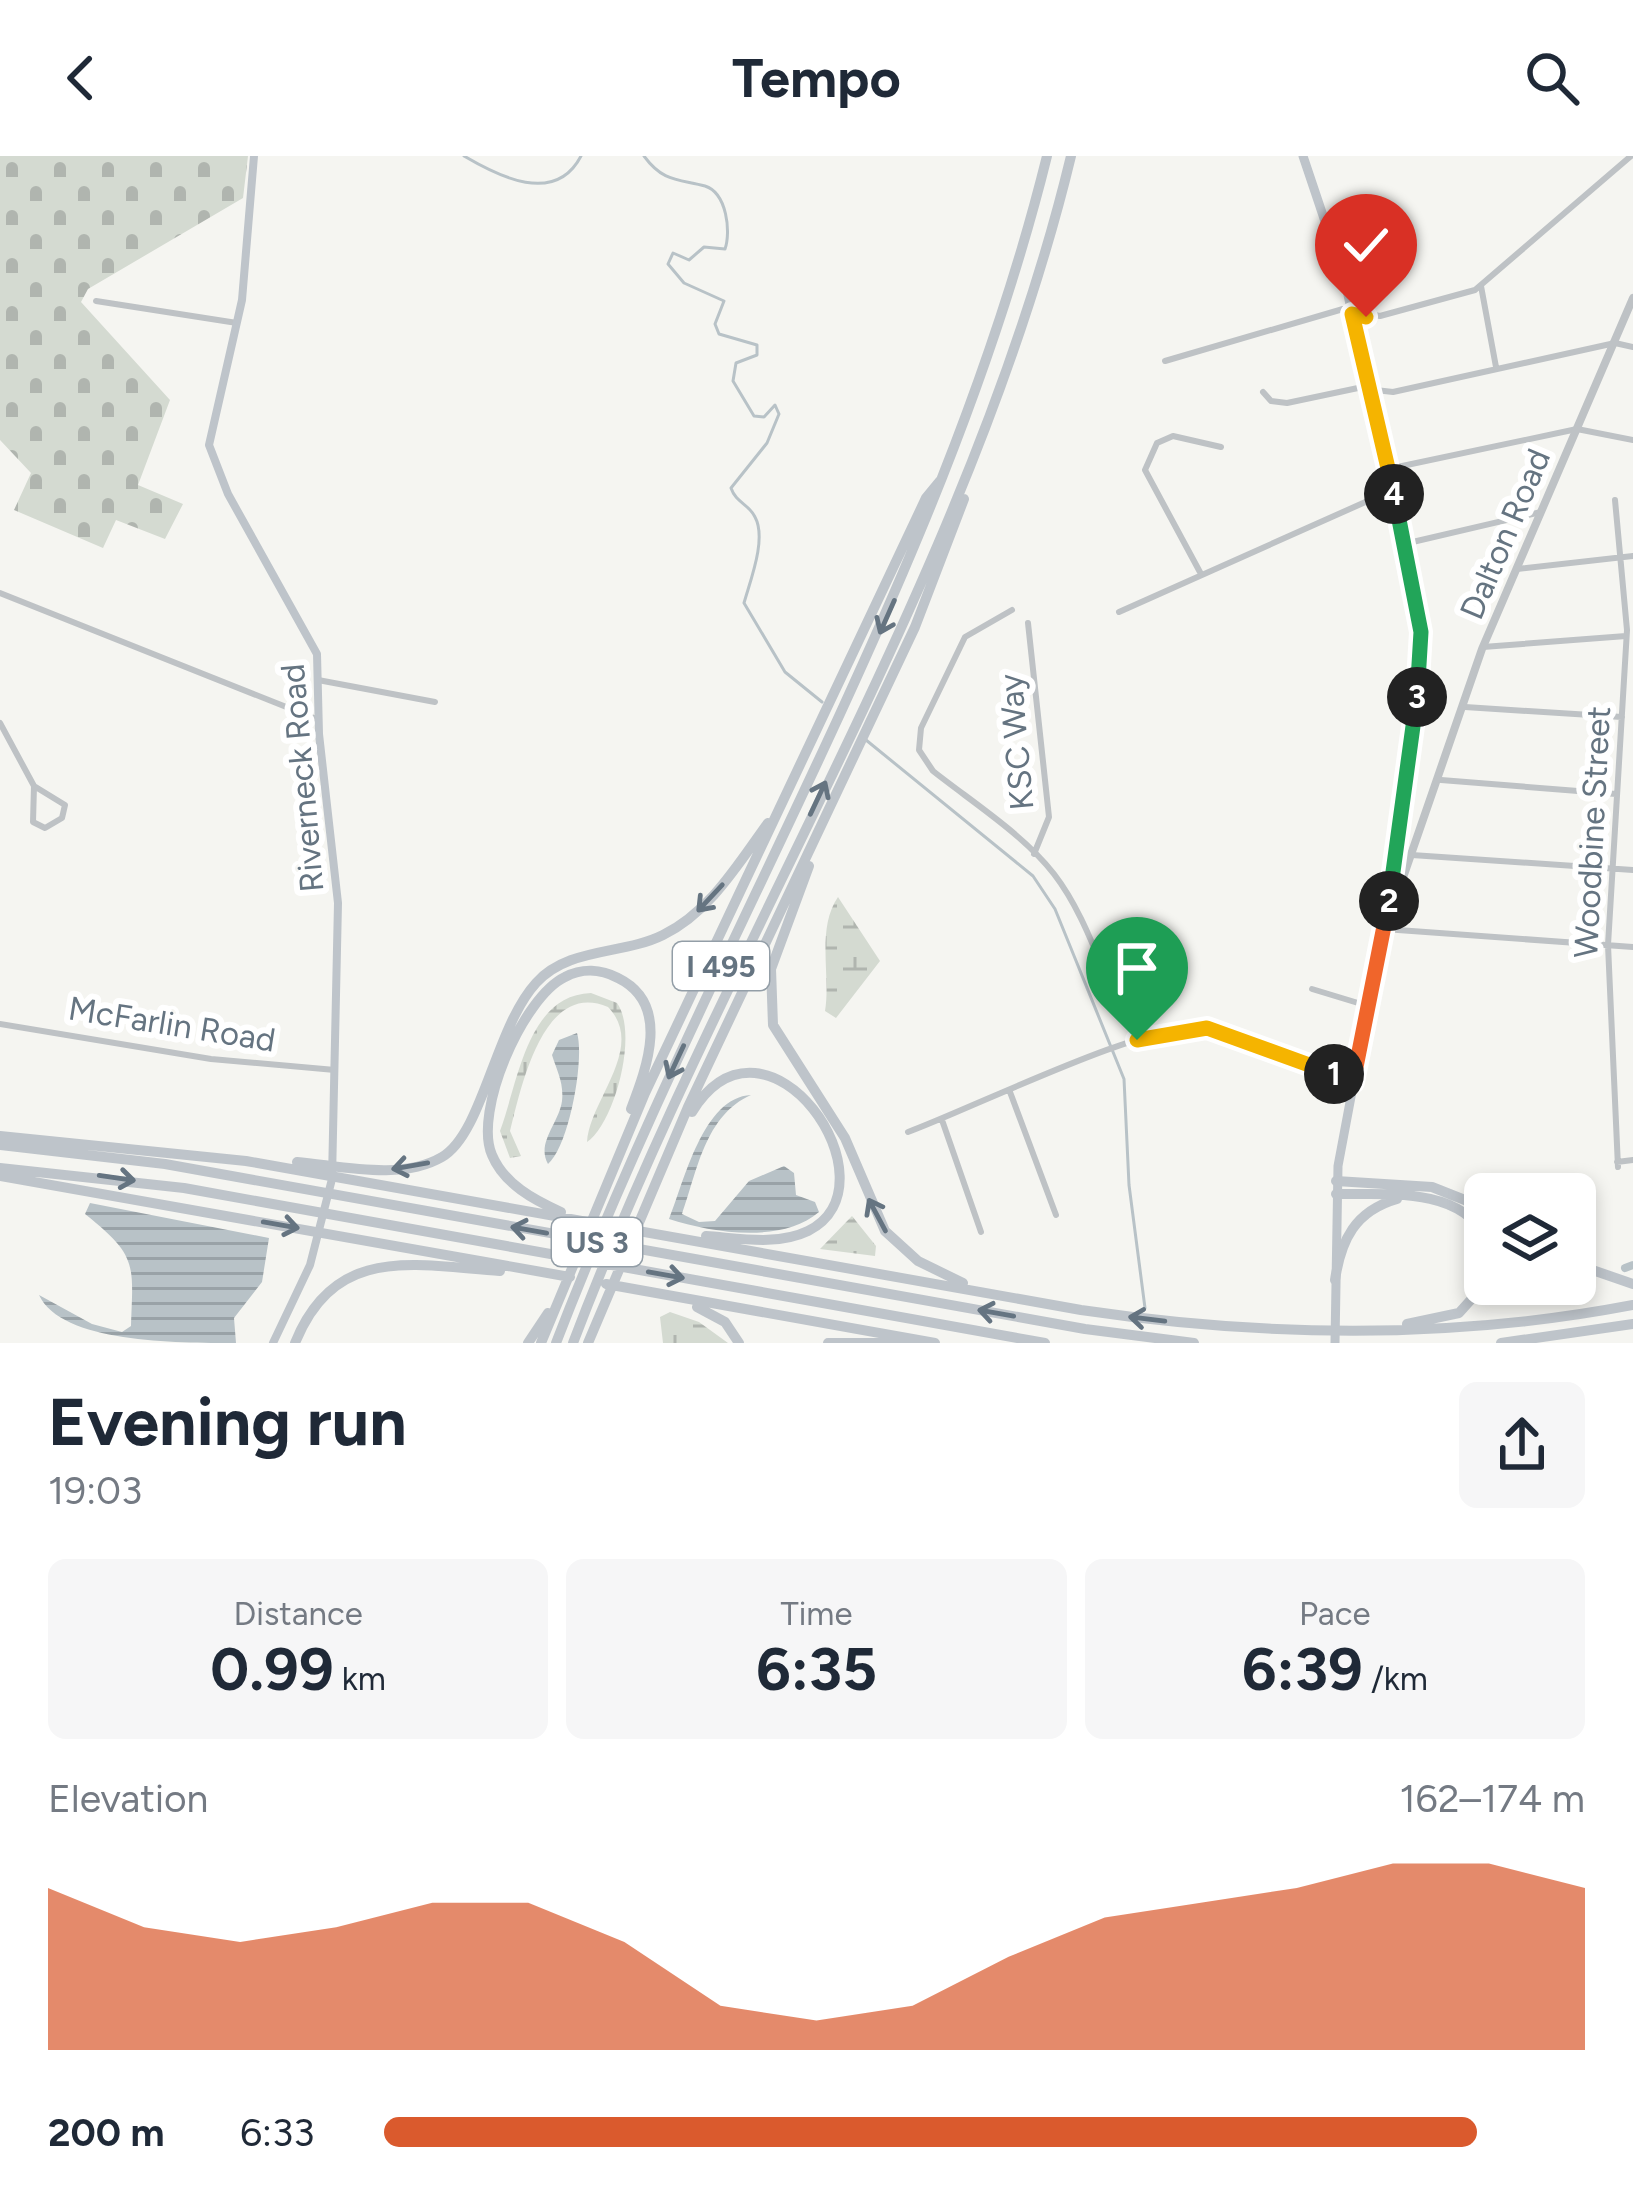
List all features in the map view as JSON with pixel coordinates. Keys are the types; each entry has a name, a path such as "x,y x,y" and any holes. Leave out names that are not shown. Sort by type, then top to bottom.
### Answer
{"highway":[{"name":"I 495","path":"556,1343 611,1206 834,729 948,470 1005,307 1047,156"},
{"name":"I 495","path":"573,1343 627,1209 986,427 1071,156"},
{"path":"592,1343 641,1210 934,580 986,427"},
{"path":"597,1202 926,498 948,470"},
{"path":"839,788 772,962 768,994 773,1025 844,1138 872,1208 891,1238 937,1272 1007,1296"},
{"path":"0,1140 384,1169 413,1167 443,1156 467,1130 500,1038 539,979 566,962 652,940 685,922 727,879 782,807"},
{"path":"541,1343 644,1072 652,1031 646,1006 633,988 594,970 566,976 536,1004 507,1057 486,1129 492,1156 513,1183 581,1220"},
{"path":"642,1231 789,1237 826,1218 842,1180 834,1147 808,1104 786,1082 753,1072 726,1078 707,1091 659,1170"},
{"name":"US 3","path":"0,1140 140,1160 1085,1329 1195,1343"},
{"path":"197,1154 1155,1320 1365,1331 1515,1323 1633,1305"},
{"path":"0,1172 935,1343"},
{"name":"US 3","path":"0,1172 184,1188 1045,1343"},
{"path":"1336,1188 1432,1187 1464,1200"},
{"path":"1336,1188 1409,1196 1464,1214"},
{"path":"1335,1280 1342,1247 1356,1222 1381,1204 1409,1196"},
{"path":"296,1343 328,1291 371,1268 413,1265 558,1275"},
{"path":"1596,1271 1633,1284"},
{"path":"528,1343 559,1295"},
{"path":"672,1297 712,1312 740,1343"},
{"path":"1365,1331 1451,1316 1469,1305"},
{"path":"1501,1343 1633,1324"},
{"path":"828,1343 898,1343"}],"main road":[{"name":"Riverneck Road","path":"254,156 237,322 209,446 228,494 316,654 337,880 335,1147 314,1253 273,1343"},
{"path":"1304,156 1326,213 1352,314 1393,490 1422,650 1397,854 1336,1188 1334,1343"}],"street":[{"path":"1165,361 1343,309 1380,316 1481,286 1631,156"},
{"path":"1481,286 1496,367"},
{"name":"Dalton Road","path":"1384,929 1441,780 1483,647 1633,298"},
{"path":"96,301 237,322"},
{"path":"1263,392 1271,401 1287,404 1358,388 1394,392 1615,343 1633,347"},
{"path":"1388,469 1577,429 1633,440"},
{"path":"1202,574 1177,520 1148,480 1147,460 1157,443 1173,436 1221,447"},
{"path":"1119,612 1393,490"},
{"name":"Woodbine Street","path":"1615,500 1626,636 1608,945 1618,1165 1633,1160"},
{"path":"1404,544 1541,512"},
{"path":"1517,569 1633,556"},
{"path":"0,593 319,720"},
{"path":"1012,610 965,638 921,728 918,746 933,771 1034,854 1063,888 1110,995 1137,1040"},
{"name":"KSC Way","path":"1028,623 1049,817 1034,854"},
{"path":"1483,647 1626,636"},
{"path":"318,680 435,702"},
{"path":"1465,707 1622,717"},
{"path":"1,730 34,786 65,806 62,818 45,828 33,822 34,786"},
{"path":"1441,780 1616,794"},
{"path":"1397,854 1633,870"},
{"path":"1384,929 1633,947"},
{"path":"1312,989 1368,1006"},
{"name":"McFarlin Road","path":"0,1024 211,1059 336,1070"},
{"path":"908,1132 1137,1040 1207,1028 1353,1082"},
{"path":"1010,1092 1056,1216"},
{"path":"942,1120 981,1232"}],"green space":[{"path":"0,156 248,156 243,198 88,289 81,302 170,400 138,485 183,504 165,539 116,520 103,548 14,510 31,473 0,440"},
{"path":"838,897 880,961 836,1018 825,1011 828,923"},
{"path":"591,993 617,1003 623,1017 624,1056 606,1117 587,1142 621,1039 608,1007 586,1003 567,1009 539,1042 510,1131 521,1156 510,1158 500,1131 528,1045 552,1009 569,998"},
{"path":"852,1216 876,1246 875,1256 820,1249"},
{"path":"670,1312 699,1322 728,1343 663,1343 660,1317"}],"shaded area":[{"path":"577,1033 579,1062 573,1101 563,1140 548,1164 545,1148 562,1095 552,1055 559,1040"},
{"path":"751,1095 735,1104 713,1130 682,1214 699,1222 715,1221 749,1181 784,1166 794,1173 796,1195 815,1202 819,1212 786,1229 746,1233 669,1219 708,1125 734,1099"},
{"path":"90,1203 269,1238 262,1282 234,1318 236,1343 123,1337 71,1323 51,1311 39,1295 92,1324 122,1332 131,1326 129,1262 115,1240 85,1214"}],"waterway":[{"path":"464,156 509,178 542,183 557,180 581,156"},
{"path":"644,156 665,175 712,190 723,205 728,233 725,249 704,247 689,260 673,253 668,264 684,283 724,301 715,324 719,334 757,345 757,355 736,363 733,381 754,416 764,417 775,405 779,414 767,443 731,488 758,526 756,560 744,603 785,672 822,702"},
{"path":"866,740 1033,876 1055,909 1124,1079 1129,1185 1145,1308"},
{"path":"1625,1268 1633,1265"}],"route":[{"path":"1137,1040 1207,1028 1353,1082 1403,820 1422,650 1418,609 1352,314 1366,317"}]}
